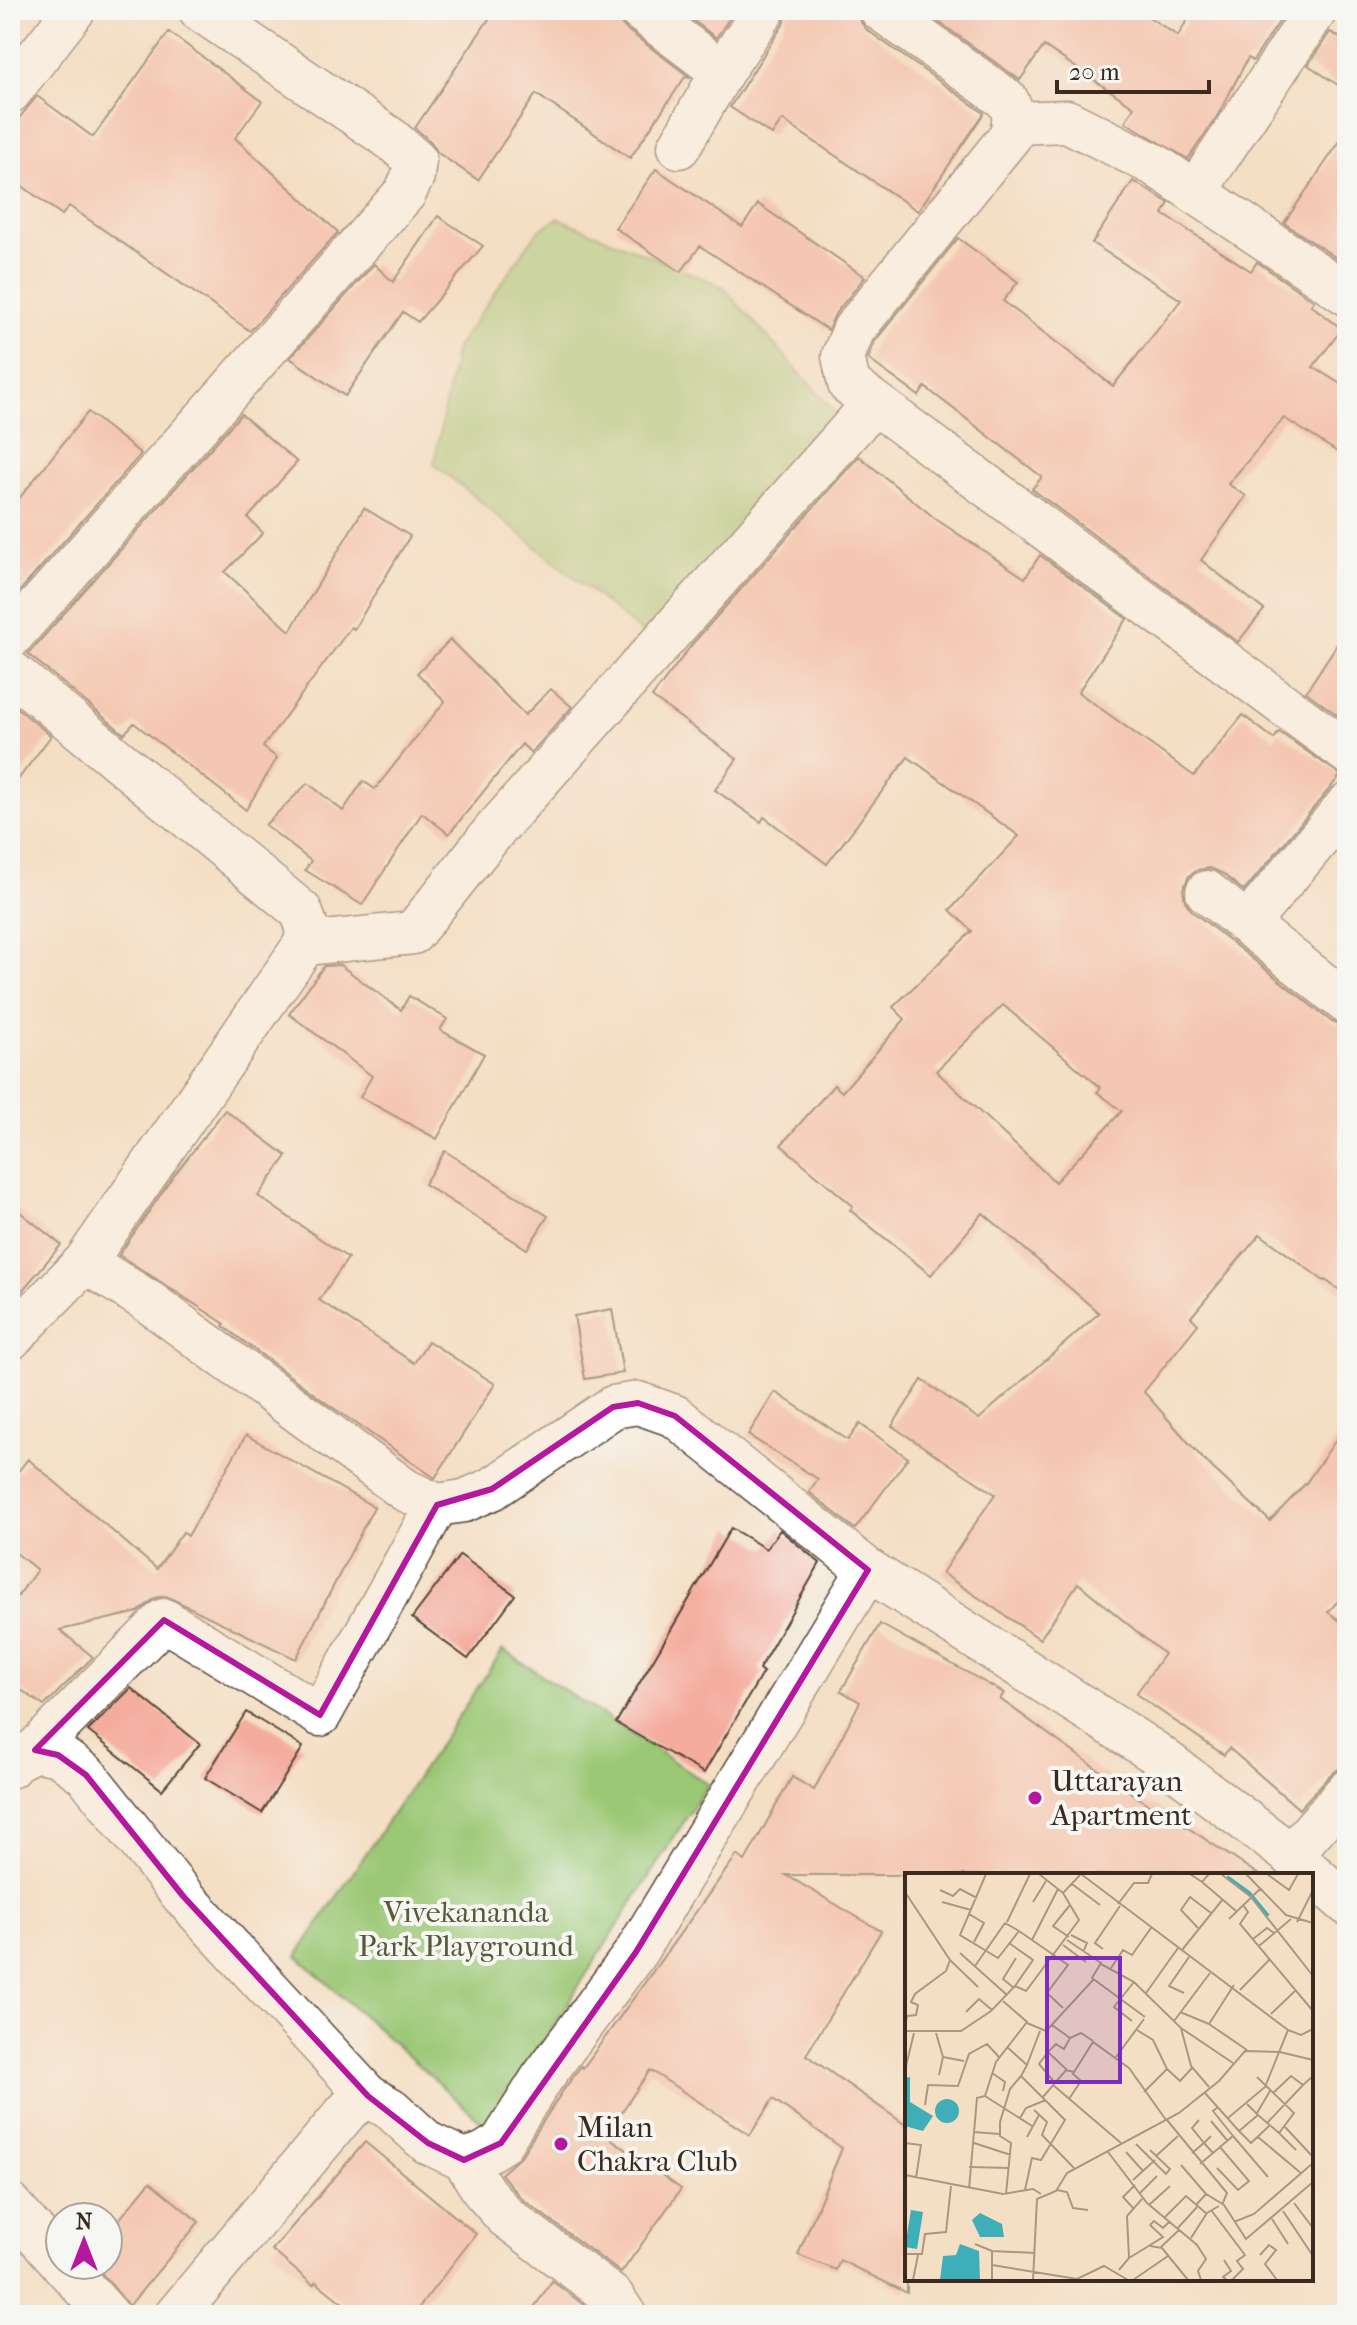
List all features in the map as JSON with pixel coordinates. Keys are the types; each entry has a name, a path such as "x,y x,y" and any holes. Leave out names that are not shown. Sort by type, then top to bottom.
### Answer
{"street":[{"path":"10,92 74,10"},
{"path":"10,638 405,193 413,176 415,160 391,139 200,10"},
{"path":"640,10 722,72"},
{"path":"679,147 722,72 764,10"},
{"path":"881,10 1007,100 1014,123 1011,135 854,329 843,356 849,384 1347,752"},
{"path":"1195,192 1316,10"},
{"path":"1014,123 1067,121 1155,165 1347,294"},
{"path":"305,944 413,933 494,831 874,403"},
{"path":"10,671 301,911 307,927 305,944 85,1262 10,1339"},
{"path":"1247,924 1347,805"},
{"path":"1207,892 1347,1003"},
{"path":"85,1262 149,1302 405,1490 437,1505 464,1501 492,1489 613,1407 638,1403 675,1416 868,1570 1154,1752 1312,1873"},
{"path":"22,1759 164,1620 320,1715 437,1505"},
{"path":"464,2160 483,2154 501,2143 542,2078 636,1952 868,1570"},
{"path":"22,1759 58,1755 86,1775 183,1896 368,2096 391,2109 428,2143 464,2160 484,2192 505,2216 613,2297 625,2315"},
{"path":"1291,1855 1347,1791"},
{"path":"1313,1874 1347,1904"},
{"path":"176,2315 348,2110 368,2096"},
{"path":"10,2205 44,2243"},
{"path":"78,2281 108,2315"}],"highlighted area":[{"path":"638,1403 675,1416 868,1570 636,1952 501,2143 464,2160 428,2143 368,2096 183,1896 86,1775 58,1755 35,1750 164,1620 320,1715 437,1505 492,1489 613,1407"}],"green space":[{"path":"558,218 722,286 849,428 655,643 434,464 456,348 538,231"},
{"name":"Vivekananda Park Playground","path":"503,1650 708,1784 488,2128 297,1956"}],"building":[{"path":"495,10 616,10 618,20 626,29 691,78 685,77 630,158 536,94 478,180 438,153 415,128"},
{"path":"680,10 735,10 716,38"},
{"path":"788,10 857,10 867,30 984,113 918,211 782,120 772,135 730,107 784,23"},
{"path":"922,10 1138,10 1178,36 1193,10 1287,10 1253,61 1248,58 1218,115 1188,159 1125,122 1134,107 1044,46 1020,80"},
{"path":"169,32 262,101 235,138 338,232 250,331 69,206 62,215 10,177 10,129 37,96 93,137"},
{"path":"1330,32 1347,41 1347,91 1308,65"},
{"path":"1347,131 1347,253 1341,261 1284,223"},
{"path":"656,169 742,227 758,204 865,277 835,314 828,330 700,246 681,272 615,228"},
{"path":"1133,181 1169,203 1163,214 1251,271 1257,262 1314,301 1311,305 1342,329 1313,367 1347,388 1347,458 1284,418 1228,484 1246,496 1201,560 1264,610 1238,642 1032,489 1042,477 925,387 919,396 868,359 875,341 958,238 1018,282 1003,301 1113,386 1181,300 1092,243"},
{"path":"438,216 483,246 418,322 403,312 345,396 290,358 374,264 393,282"},
{"path":"88,412 141,454 10,602 10,510"},
{"path":"241,414 297,462 248,518 263,533 225,572 290,631 364,508 410,536 354,629 351,627 263,747 277,758 246,810 134,723 124,734 28,654"},
{"path":"859,456 937,520 1025,578 1040,555 1127,619 1078,692 1194,776 1243,715 1274,739 1279,732 1341,775 1244,891 1222,873 1210,868 1198,870 1189,876 1183,889 1185,901 1192,911 1332,1022 1347,1026 1347,1295 1260,1234 1191,1317 1198,1324 1144,1392 1204,1460 1270,1521 1306,1483 1347,1424 1347,1591 1328,1612 1347,1626 1347,1768 1330,1775 1299,1809 1229,1748 1224,1755 1136,1694 1164,1654 1078,1583 1040,1639 942,1573 995,1494 892,1426 922,1380 979,1419 1099,1313 983,1213 931,1275 850,1210 853,1206 781,1145 834,1085 842,1092 905,1019 893,1007 972,931 950,910 1019,836 908,757 827,864 764,817 761,822 715,790 737,759 652,697 694,642","holes":["1003,1005 1101,1088 1097,1092 1122,1111 1055,1182 936,1071"]},
{"path":"1347,629 1347,722 1306,692"},
{"path":"450,640 525,715 551,689 572,707 531,753 522,744 449,834 422,813 362,905 305,870 311,861 265,825 308,783 343,811 363,781 375,789 445,701 417,673"},
{"path":"10,702 51,736 10,790"},
{"path":"340,965 401,1010 409,996 447,1019 440,1030 484,1054 437,1139 360,1097 372,1076 289,1014 324,966"},
{"path":"225,1110 287,1156 258,1196 348,1258 319,1300 414,1363 428,1341 495,1384 435,1478 325,1402 223,1326 225,1324 119,1255 172,1178"},
{"path":"445,1151 548,1216 527,1249 424,1184"},
{"path":"10,1204 61,1245 10,1305"},
{"path":"612,1309 623,1373 585,1379 574,1316"},
{"path":"775,1392 848,1440 860,1424 908,1458 855,1529 809,1492 818,1479 748,1435"},
{"path":"246,1435 374,1507 296,1659 166,1596 155,1598 138,1612 60,1630 93,1657 44,1706 10,1682 10,1590 18,1596 37,1570 10,1548 10,1482 28,1459 157,1569 183,1532 188,1536"},
{"path":"731,1528 766,1549 780,1530 820,1563 759,1669 763,1672 704,1773 616,1723"},
{"path":"460,1555 515,1595 468,1659 412,1618"},
{"path":"880,1624 1004,1693 1000,1699 1062,1744 1150,1806 1152,1804 1256,1873 786,1875 881,1931 806,2055 905,2125 907,2293 840,2260 836,2270 798,2255 842,2148 773,2099 750,2135 650,2070 606,2135 681,2189 621,2273 521,2198 501,2174 521,2156 562,2092 581,2066 583,2068 737,1855 745,1861 792,1777 814,1790 860,1702 841,1691"},
{"path":"131,1688 200,1744 162,1790 88,1731"},
{"path":"246,1712 303,1747 262,1813 205,1778"},
{"path":"365,2142 476,2234 413,2315 358,2315 316,2282 313,2285 272,2250"},
{"path":"150,2182 199,2222 129,2306 108,2281 124,2281 124,2214"},
{"path":"552,2281 593,2312 591,2315 529,2315"}],"place":[{"name":"Uttarayan Apartment","path":"1035,1798"},
{"name":"Milan Chakra Club","path":"561,2144"}]}
